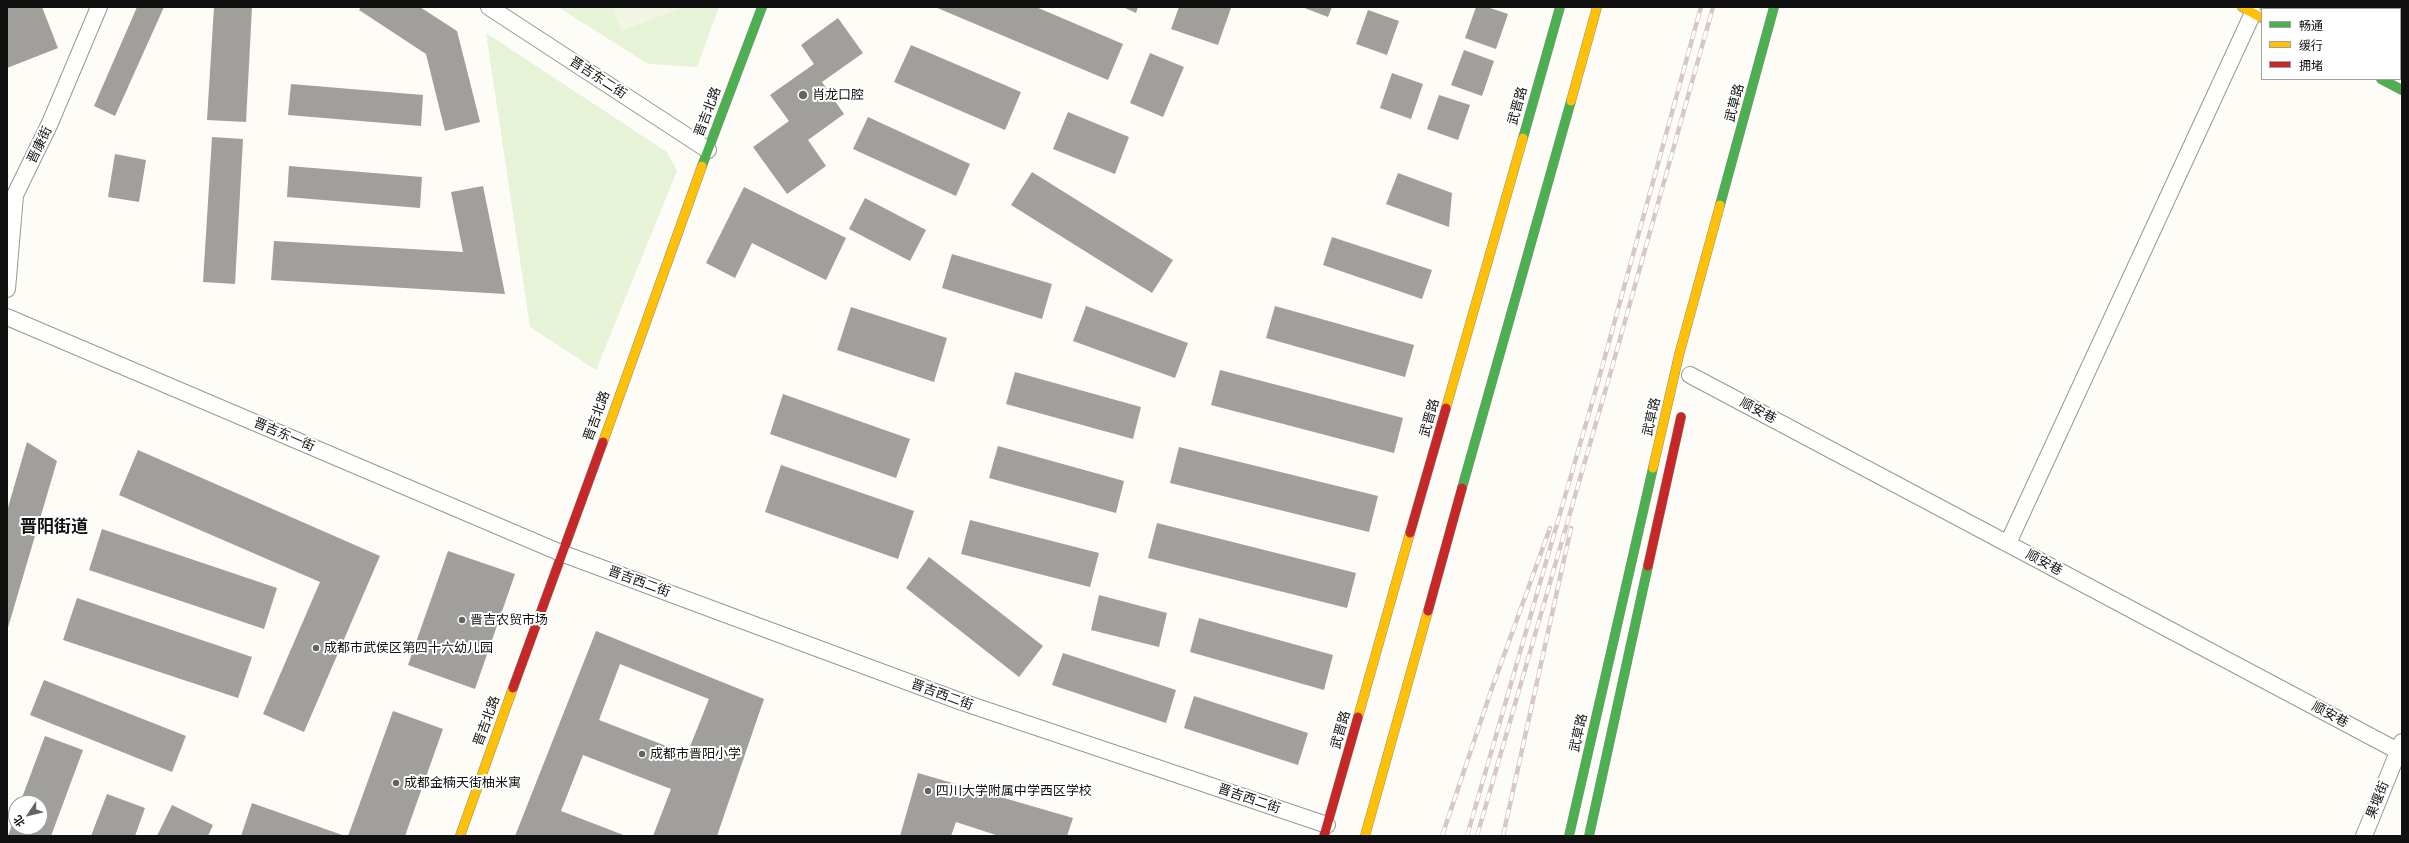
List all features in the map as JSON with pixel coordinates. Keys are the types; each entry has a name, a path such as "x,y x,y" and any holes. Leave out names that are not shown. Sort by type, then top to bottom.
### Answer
{"street":[{"name":"晋康街","path":"7,289 15,195 50,123 99,7"},
{"name":"晋吉东二街","path":"489,7 708,150"},
{"name":"晋吉北路","path":"460,836 561,553 708,150 762,7"},
{"name":"武晋路","path":"1326,831 1560,7"},
{"path":"1365,836 1597,7"},
{"name":"武草路","path":"1569,836 1679,355 1774,7"},
{"path":"2008,543 2252,12"},
{"path":"2385,80 2402,90"},
{"path":"2388,80 2402,83"},
{"name":"晋吉东一街","path":"7,317 561,553"},
{"name":"顺安巷","path":"1690,375 2008,543 2400,746"},
{"path":"1589,836 1683,406"},
{"name":"晋吉西二街","path":"561,553 962,702 1326,831"},
{"name":"果堰街","path":"2364,836 2400,746"}],"green space":[{"path":"558,7 719,7 697,67 648,64"},
{"path":"612,7 685,7 621,31"},
{"path":"486,33 667,152 677,171 596,370 530,327"}],"building":[{"path":"7,7 42,7 58,48 7,68"},
{"path":"137,7 164,7 115,116 94,106"},
{"path":"214,7 252,7 246,122 207,120"},
{"path":"361,7 420,7 457,31 480,122 445,131 426,54 359,10"},
{"path":"935,7 1036,7 1123,44 1108,80"},
{"path":"1123,7 1138,7 1136,13"},
{"path":"1179,7 1231,8 1218,45 1171,29"},
{"path":"1302,7 1332,7 1328,17"},
{"path":"1476,7 1487,7 1508,14 1496,49 1465,38"},
{"path":"1368,10 1399,21 1387,55 1356,44"},
{"path":"838,18 863,53 822,82 844,114 808,140 826,166 787,194 753,147 789,121 770,95 814,64 801,45"},
{"path":"911,45 1021,92 1005,130 894,82"},
{"path":"1464,50 1494,61 1482,96 1451,85"},
{"path":"1150,53 1184,67 1163,117 1130,103"},
{"path":"1392,73 1423,84 1411,119 1380,108"},
{"path":"291,84 423,95 421,126 288,115"},
{"path":"1439,95 1470,105 1458,140 1427,129"},
{"path":"1068,112 1129,137 1115,174 1053,149"},
{"path":"868,117 970,164 956,196 853,149"},
{"path":"212,137 243,139 235,284 203,282"},
{"path":"115,154 146,160 139,202 108,197"},
{"path":"289,166 422,177 420,208 287,197"},
{"path":"1032,172 1173,260 1152,293 1011,205"},
{"path":"1398,173 1452,193 1449,227 1386,204"},
{"path":"483,186 505,294 271,280 274,241 463,252 451,192"},
{"path":"744,187 846,238 826,280 752,243 735,278 706,263"},
{"path":"865,198 926,230 910,261 849,229"},
{"path":"1332,237 1432,270 1422,299 1323,265"},
{"path":"952,254 1052,284 1042,319 942,288"},
{"path":"1086,306 1188,343 1175,378 1073,341"},
{"path":"1275,306 1414,345 1405,377 1266,338"},
{"path":"851,307 947,338 934,382 837,350"},
{"path":"1220,370 1403,418 1394,453 1211,405"},
{"path":"1015,372 1141,407 1133,439 1006,404"},
{"path":"783,394 910,439 896,478 770,434"},
{"path":"27,442 57,461 7,631 7,511"},
{"path":"998,446 1124,481 1116,513 989,478"},
{"path":"1179,447 1378,496 1369,532 1170,483"},
{"name":"成都市武侯区第四十六幼儿园","path":"138,450 380,556 304,732 263,714 320,582 119,495"},
{"path":"781,465 914,511 898,559 765,512"},
{"path":"970,520 1099,553 1090,587 961,554"},
{"path":"1157,523 1356,573 1347,608 1148,558"},
{"path":"102,529 277,588 264,629 89,570"},
{"name":"晋吉农贸市场","path":"448,551 515,574 475,689 408,665"},
{"path":"929,557 1043,646 1019,677 906,588"},
{"path":"1099,595 1167,613 1159,647 1091,630"},
{"path":"77,598 252,657 238,698 63,640"},
{"path":"1199,618 1333,655 1324,690 1190,652"},
{"path":"596,631 764,699 717,836 653,836 671,789 583,755 561,811 626,836 515,836","holes":["620,664 709,699 687,754 599,720"]},
{"path":"1063,653 1176,690 1166,723 1052,685"},
{"path":"44,680 186,736 172,772 30,715"},
{"path":"1194,696 1308,733 1298,765 1184,728"},
{"name":"成都金楠天街柚米寓","path":"393,711 443,729 405,836 348,836"},
{"path":"45,736 83,750 51,836 8,836 48,835 48,795 23,795"},
{"path":"918,773 1073,818 1067,836 999,836 956,822 951,836 900,836"},
{"path":"107,794 145,808 135,836 91,836"},
{"path":"252,803 345,836 241,836"},
{"path":"172,805 213,825 208,836 157,836"}],"railway":[{"path":"1467,836 1598,382 1701,7"},
{"path":"1477,836 1613,364 1713,7"},
{"path":"1442,836 1491,691 1550,528"},
{"path":"1503,836 1571,528"}],"traffic: fast":[{"path":"702,166 762,7"},
{"path":"1523,138 1560,7"},
{"path":"1720,205 1774,7"},
{"path":"2383,80 2402,90"},
{"path":"1462,488 1571,101"},
{"path":"1569,836 1653,468"},
{"path":"1589,836 1648,566"}],"traffic: slow":[{"path":"1571,101 1597,7"},
{"path":"2242,7 2261,17"},
{"path":"1446,408 1523,138"},
{"path":"603,442 702,166"},
{"path":"1653,468 1679,355 1720,205"},
{"path":"1358,717 1410,533"},
{"path":"1365,836 1428,611"},
{"path":"460,836 513,688"}],"traffic: jam":[{"path":"1410,533 1446,408"},
{"path":"1648,566 1681,417"},
{"path":"513,688 603,442"},
{"path":"1428,611 1462,488"},
{"path":"1324,836 1358,717"}],"place":[{"name":"肖龙口腔","path":"803,95"},
{"name":"晋吉农贸市场","path":"462,620"},
{"name":"成都市武侯区第四十六幼儿园","path":"316,648"},
{"name":"成都市晋阳小学","path":"642,754"},
{"name":"成都金楠天街柚米寓","path":"396,783"},
{"name":"四川大学附属中学西区学校","path":"928,791"}],"district":[{"name":"晋阳街道","path":"54,527"}]}
